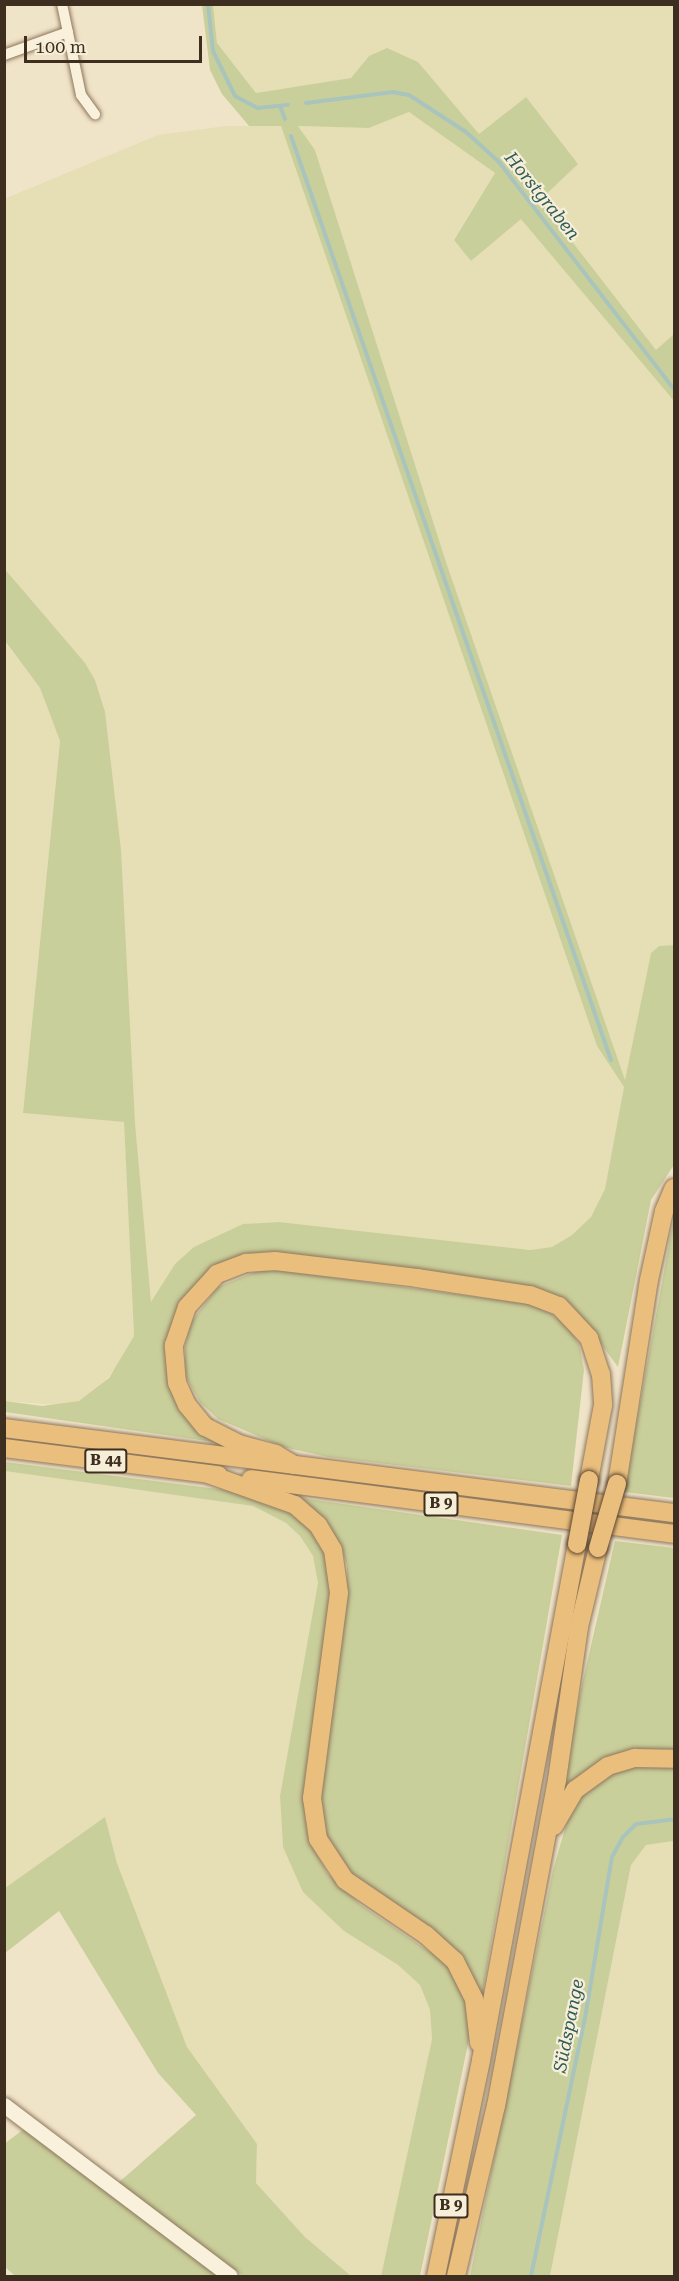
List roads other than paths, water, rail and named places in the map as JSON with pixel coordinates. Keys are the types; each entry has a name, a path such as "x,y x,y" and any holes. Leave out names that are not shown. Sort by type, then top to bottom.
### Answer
{"highway":[{"path":"544,1846 579,1627 598,1548 617,1484 653,1258 664,1211 675,1188"},
{"name":"B 9","path":"436,2277 481,2060 577,1544 589,1480 603,1406 601,1374 589,1338 570,1314 548,1300 275,1261 246,1263 217,1274 187,1307 174,1344 177,1383 187,1405 205,1427 239,1444 276,1454 294,1465 675,1513"},
{"name":"B 44","path":"4,1428 294,1465"},
{"name":"B 44","path":"4,1448 208,1474"},
{"path":"208,1474 295,1505 318,1525 333,1550 339,1593 312,1798 318,1839 345,1880 426,1935 462,1970 474,1999 481,2060"},
{"name":"B 9","path":"208,1474 675,1534"},
{"path":"544,1846 565,1804 598,1771 628,1759 675,1759"},
{"name":"B 9","path":"456,2277 486,2155 544,1846"}],"main road":[{"path":"4,2105 230,2277"}],"street":[{"path":"62,4 81,95 95,114"},
{"path":"4,55 68,32"}],"waterway":[{"name":"Horstgraben","path":"208,4 213,51 235,96 258,108 288,105"},
{"name":"Horstgraben","path":"306,103 393,92 409,95 466,132 499,162 674,389"},
{"path":"280,106 285,119"},
{"path":"291,136 611,1060"},
{"name":"Südspange","path":"531,2276 586,2012 612,1857 623,1837 636,1824 674,1819"}]}
